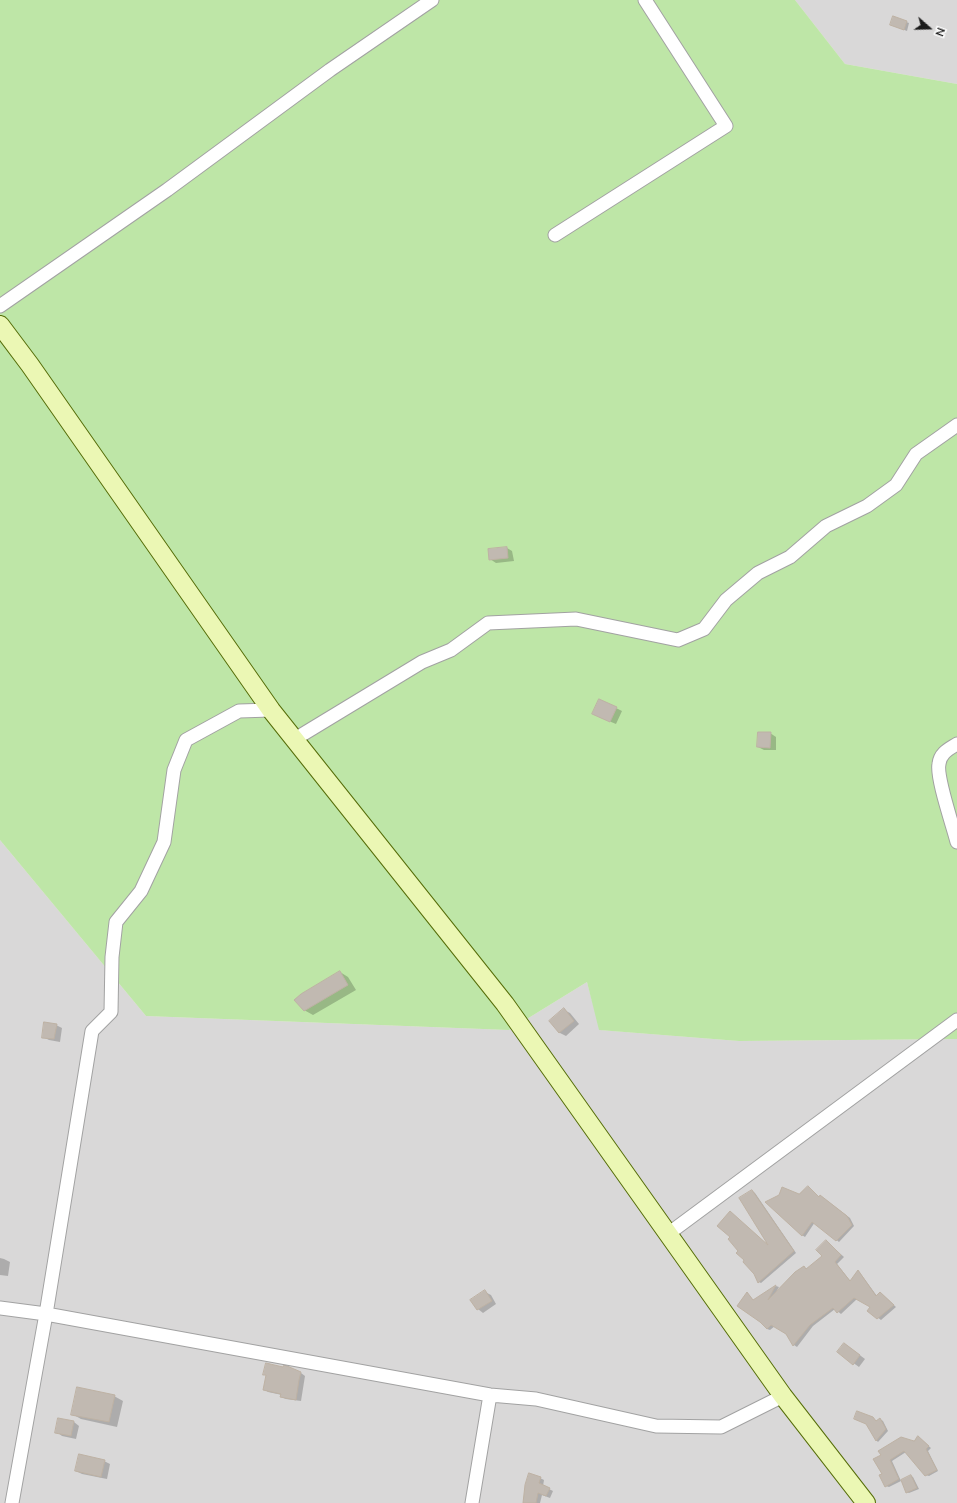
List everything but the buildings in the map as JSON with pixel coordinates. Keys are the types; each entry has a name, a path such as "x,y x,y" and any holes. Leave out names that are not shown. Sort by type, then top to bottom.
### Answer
{"street":[{"path":"0,306 167,190 330,70 432,0"},
{"path":"555,235 726,126 645,0"},
{"path":"0,325 30,365 271,710 505,1004 783,1396 866,1503"},
{"path":"295,739 422,662 451,650 488,623 576,619 678,640 704,629 726,600 758,573 790,557 826,526 867,506 896,485 916,454 957,425"},
{"path":"12,1503 46,1314 92,1032 111,1012 112,957 116,922 141,891 164,842 174,770 186,740 238,711 271,710"},
{"path":"957,744 943,753 938,764 939,776 957,842"},
{"path":"668,1234 957,1020"},
{"path":"0,1308 46,1314 490,1395 536,1399 656,1426 721,1427 783,1396"},
{"path":"472,1503 490,1395"}],"shaded area":[{"path":"795,0 957,0 957,84 845,64"},
{"path":"0,840 146,1016 509,1030 587,982 600,1030 739,1041 957,1039 957,1503 0,1503"}],"green space":[{"path":"0,0 795,0 845,64 957,84 957,1039 739,1041 599,1030 587,982 509,1030 146,1016 0,840"}]}
